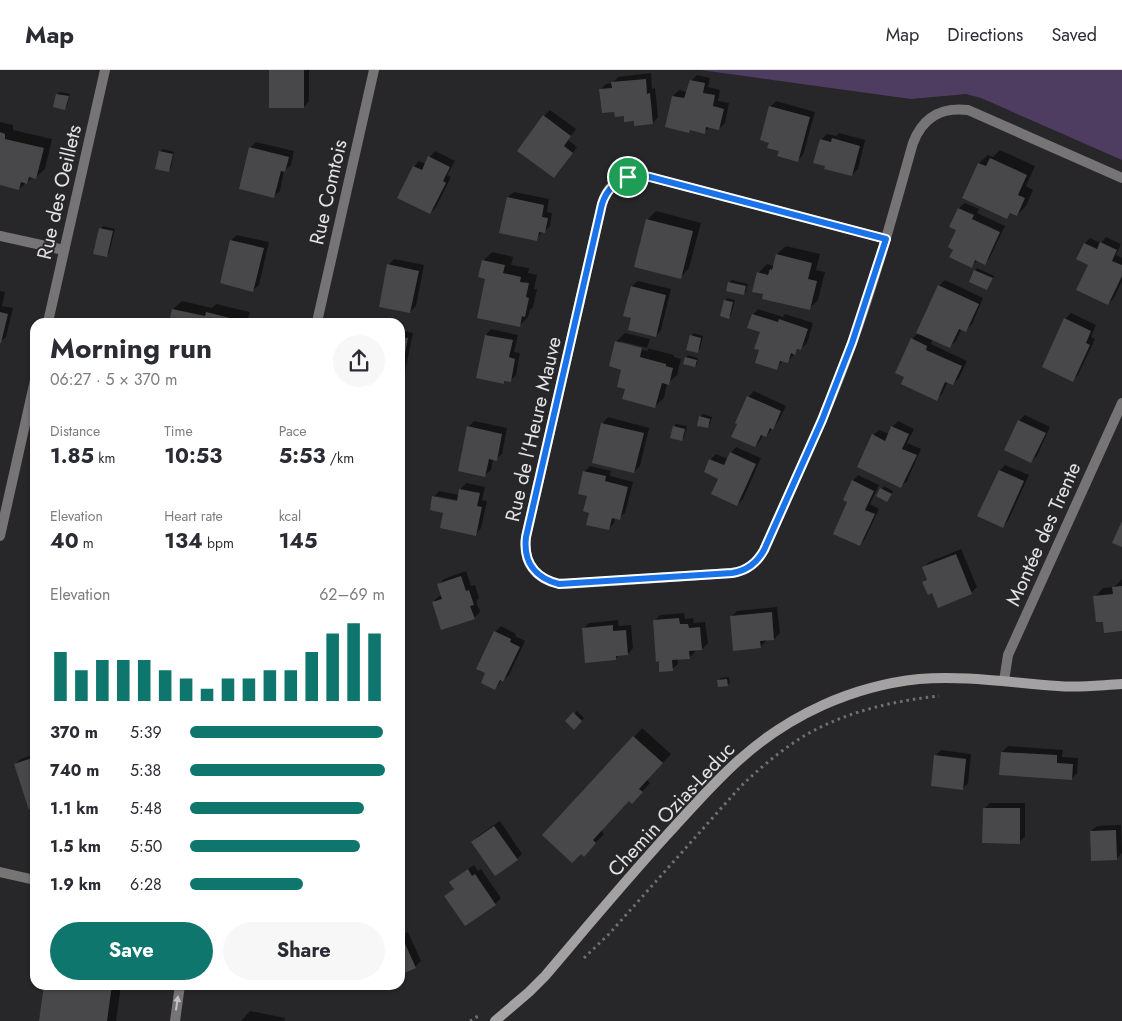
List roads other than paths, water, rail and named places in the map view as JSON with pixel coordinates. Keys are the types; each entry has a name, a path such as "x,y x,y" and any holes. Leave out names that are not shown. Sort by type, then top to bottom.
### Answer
{"street":[{"name":"Rue des Oeillets","path":"49,318 105,70"},
{"name":"Rue Comtois","path":"318,318 374,70"},
{"name":"Rue de l'Heure Mauve","path":"886,239 641,175 628,177 616,182 607,192 602,204 526,537 525,551 534,570 545,579 559,584 566,584 732,573 745,569 756,561 764,550 822,420 852,343 886,239 916,135 930,117 944,111 960,109 975,113 1122,178"},
{"path":"0,236 64,250"},
{"path":"0,536 30,402"},
{"name":"Montée des Trente","path":"1004,681 1008,655 1122,403"},
{"name":"Chemin Ozias-Leduc","path":"495,1021 545,976 651,852 714,784 766,738 791,722 822,706 857,692 919,679 958,678 1059,686 1122,684"},
{"path":"0,872 30,879"},
{"path":"175,1021 179,990"}]}
